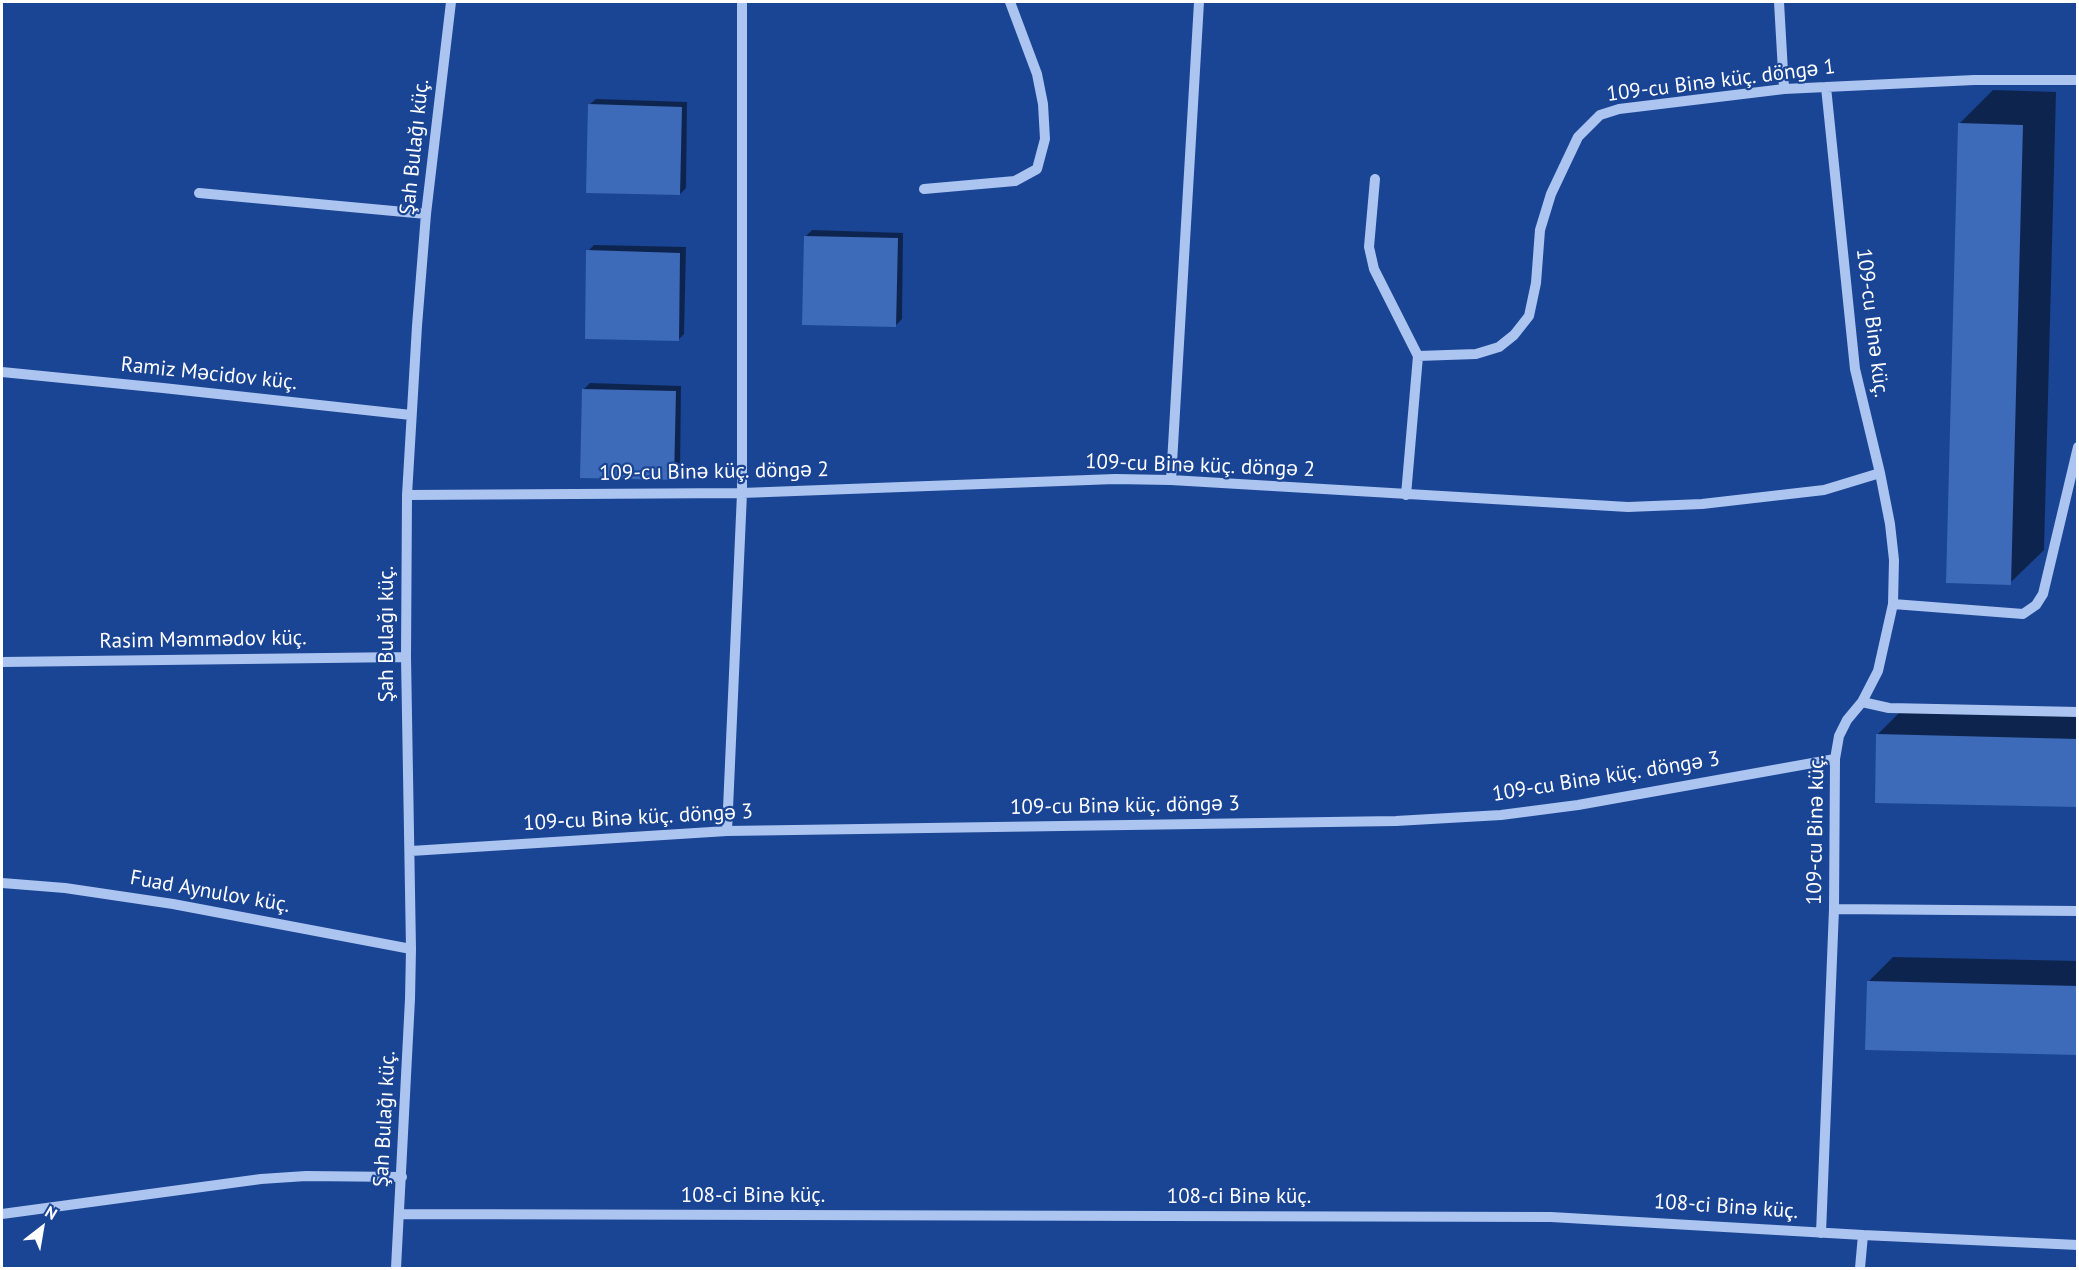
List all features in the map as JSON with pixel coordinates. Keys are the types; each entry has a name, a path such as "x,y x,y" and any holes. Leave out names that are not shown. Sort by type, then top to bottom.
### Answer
{"street":[{"name":"Şah Bulağı küç.","path":"396,1269 411,949 406,657 407,495 426,214 451,2"},
{"path":"727,831 742,493 742,2"},
{"path":"924,189 1015,181 1037,169 1045,139 1043,104 1037,74 1011,2"},
{"path":"1171,480 1199,2"},
{"path":"1779,2 1784,89"},
{"name":"109-cu Binə küç. döngə 1","path":"1418,356 1476,354 1499,347 1514,335 1528,316 1536,283 1540,231 1551,194 1578,137 1600,115 1619,109 1784,89 1974,80 2078,80"},
{"name":"109-cu Binə küç.","path":"1821,1233 1834,909 1835,759 1839,736 1847,720 1862,702 1878,671 1893,604 1894,560 1880,473 1855,369 1826,87"},
{"path":"1375,179 1369,247 1374,269 1418,356 1406,495"},
{"path":"199,193 426,214"},
{"name":"Ramiz Məcidov küç.","path":"2,372 411,416"},
{"path":"1893,604 2023,614 2036,605 2043,594 2078,447"},
{"name":"109-cu Binə küç. döngə 2","path":"407,495 742,493 1115,479 1171,480 1628,507 1702,504 1824,490 1880,473"},
{"name":"Rasim Məmmədov küç.","path":"2,662 406,657"},
{"path":"1862,702 1889,708 2078,711"},
{"name":"109-cu Binə küç. döngə 3","path":"411,851 727,831 1396,821 1502,815 1578,805 1835,759"},
{"name":"Fuad Aynulov küç.","path":"2,883 65,888 173,904 411,949"},
{"path":"1834,909 2078,911"},
{"path":"2,1214 261,1179 306,1176 402,1177"},
{"name":"108-ci Binə küç.","path":"399,1214 1551,1217 2078,1245"},
{"path":"1860,1269 1863,1235"}],"building":[{"path":"588,104 682,107 680,195 586,193"},
{"path":"1958,123 2023,125 2011,585 1946,583"},
{"path":"804,236 898,238 896,327 802,325"},
{"path":"586,250 680,253 679,341 585,339"},
{"path":"582,389 676,391 674,480 580,478"},
{"path":"1876,734 2078,739 2078,807 1875,803"},
{"path":"1867,981 2078,986 2078,1055 1865,1050"}]}
